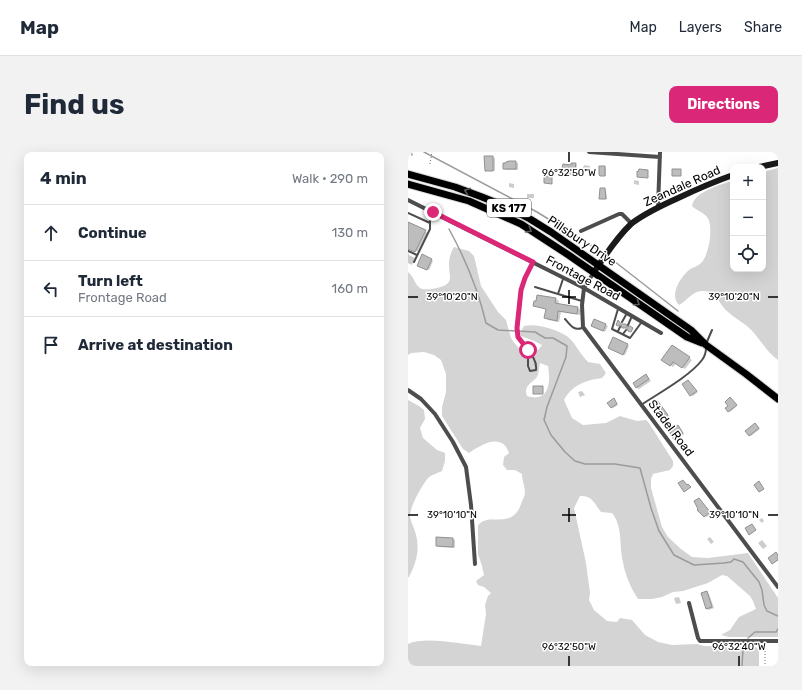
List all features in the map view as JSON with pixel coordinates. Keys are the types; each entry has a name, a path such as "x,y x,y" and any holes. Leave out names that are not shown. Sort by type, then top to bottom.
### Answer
{"highway":[{"name":"Pillsbury Drive","path":"408,174 455,187 507,207 551,232 691,330 706,345 778,399"},
{"name":"Pillsbury Drive","path":"408,184 469,201 521,224 594,272 687,337 706,345"}],"main road":[{"path":"766,166 778,163"},
{"name":"Zeandale Road","path":"594,272 617,240 632,224 658,207 730,176"}],"street":[{"path":"589,152 660,154 658,207"},
{"name":"Frontage Road","path":"408,200 584,288 661,333"},
{"path":"581,231 619,214 622,214 632,224"},
{"path":"583,327 584,288 594,272"},
{"name":"Stadel Road","path":"583,327 778,587"},
{"path":"408,390 421,399 435,414 454,442 466,467 471,505 475,564"},
{"path":"689,602 700,641 778,641"}],"lane":[{"path":"414,262 430,229 430,220 433,212"},
{"path":"408,213 430,223"},
{"path":"408,251 417,255"},
{"path":"528,350 528,366 530,371 533,371 537,368 533,357 528,350 518,337 517,328 521,290 533,262"},
{"path":"558,294 564,278"},
{"path":"535,287 583,301"},
{"path":"618,308 612,329 630,338 642,322"},
{"path":"622,322 627,313"},
{"path":"628,325 632,316"},
{"path":"565,319 573,328 578,329 583,327"},
{"path":"618,331 620,327"},
{"path":"623,334 626,330"},
{"path":"641,405 694,369 706,353 706,345 712,330"}],"path":[{"path":"430,164 432,152"},
{"path":"764,641 766,666"}],"shaded area":[{"path":"778,168 778,360 769,352 745,324 729,313 711,293 707,291 698,291 679,305 675,296 675,292 682,277 689,270 702,262 709,246 709,221 705,215 692,206 694,201 709,189 730,182 730,272 766,272 766,171"},
{"path":"454,247 469,251 474,256 481,286 498,312 506,320 511,338 521,350 538,350 542,345 521,336 520,333 524,326 530,325 543,327 564,334 573,342 588,362 600,364 606,373 602,378 590,380 580,384 567,395 564,400 572,418 583,425 606,423 620,416 637,421 646,420 649,423 673,461 673,466 670,470 653,474 651,479 651,488 662,527 668,537 692,557 708,558 748,553 778,598 778,637 729,637 721,635 730,630 739,617 756,609 750,596 727,576 722,575 708,583 683,591 673,592 662,597 638,599 625,572 618,524 615,518 612,513 601,512 595,503 588,497 580,496 574,508 586,563 590,593 589,600 594,610 607,621 617,622 620,618 632,620 645,635 658,642 672,645 697,644 704,646 756,647 759,651 759,666 408,666 408,644 415,642 444,641 481,646 486,614 485,605 488,596 491,593 484,587 478,585 476,581 484,575 478,554 478,526 487,520 506,519 512,517 517,512 525,494 522,474 515,470 507,470 503,465 504,457 509,453 506,447 501,443 491,442 469,453 463,449 442,416 442,407 446,392 446,374 441,360 434,355 424,352 411,353 408,355 408,272 422,289 434,289 446,285 450,280 449,262 450,255","holes":["540,363 548,366 549,379 547,390 540,397 527,396 527,387 537,377"]},
{"path":"408,400 424,410 425,419 420,428 423,438 437,450 445,453 445,461 442,471 428,478 419,491 410,513 418,546 414,567 409,577 408,577"}],"building":[{"path":"484,156 493,156 493,171 485,171"},
{"path":"516,161 516,169 503,169 503,163"},
{"path":"571,163 576,163 574,175 561,173 563,164 571,165"},
{"path":"599,166 605,166 605,176 599,175"},
{"path":"639,169 648,170 648,178 637,177 637,171 638,172"},
{"path":"672,169 681,169 681,176 672,176"},
{"path":"544,176 552,176 552,184 544,183"},
{"path":"600,188 605,188 606,199 599,199"},
{"path":"408,222 426,230 415,252 408,249"},
{"path":"422,254 432,259 427,270 417,266"},
{"path":"537,295 556,298 555,303 578,307 577,314 558,311 557,321 544,318 546,309 533,306"},
{"path":"594,319 606,324 603,331 591,326"},
{"path":"618,320 621,324 626,324 627,327 630,326 633,328 631,332 628,331 627,328 622,328 621,325 616,325"},
{"path":"613,337 628,344 623,355 608,348"},
{"path":"672,345 690,357 682,368 673,362 670,366 661,360"},
{"path":"646,374 649,379 636,388 633,383"},
{"path":"688,380 697,391 690,396 682,384"},
{"path":"533,386 543,386 543,394 533,394"},
{"path":"730,397 737,405 728,412 725,408 728,406 725,402"},
{"path":"614,398 617,404 611,408 607,403"},
{"path":"657,400 668,415 662,419 652,404"},
{"path":"755,423 759,428 749,436 745,431"},
{"path":"678,425 683,433 674,440 669,431"},
{"path":"683,480 691,487 684,492 678,483"},
{"path":"759,481 764,489 759,492 754,485"},
{"path":"699,498 710,512 704,517 697,510 698,509 694,501"},
{"path":"752,524 756,530 749,535 745,528"},
{"path":"436,537 453,538 453,547 436,546"},
{"path":"776,552 778,555 778,560 772,564 768,558"},
{"path":"707,591 712,607 706,609 701,593"}],"waterway":[{"path":"424,152 537,212 597,249"},
{"path":"449,229 471,275 486,323 498,330 535,332 545,338 553,338 567,346 566,357 547,407 544,420 551,435 565,452 575,461 585,464 615,464 640,468 659,531 674,555 694,565 731,562 734,559 743,562 759,582 762,590 764,605 767,611 778,616"},
{"path":"614,261 678,311"},
{"path":"748,638 755,632 776,632 778,629"},
{"path":"742,666 743,649 745,645"}],"route":[{"path":"433,212 533,262 521,290 517,328 518,337 528,350"}]}
